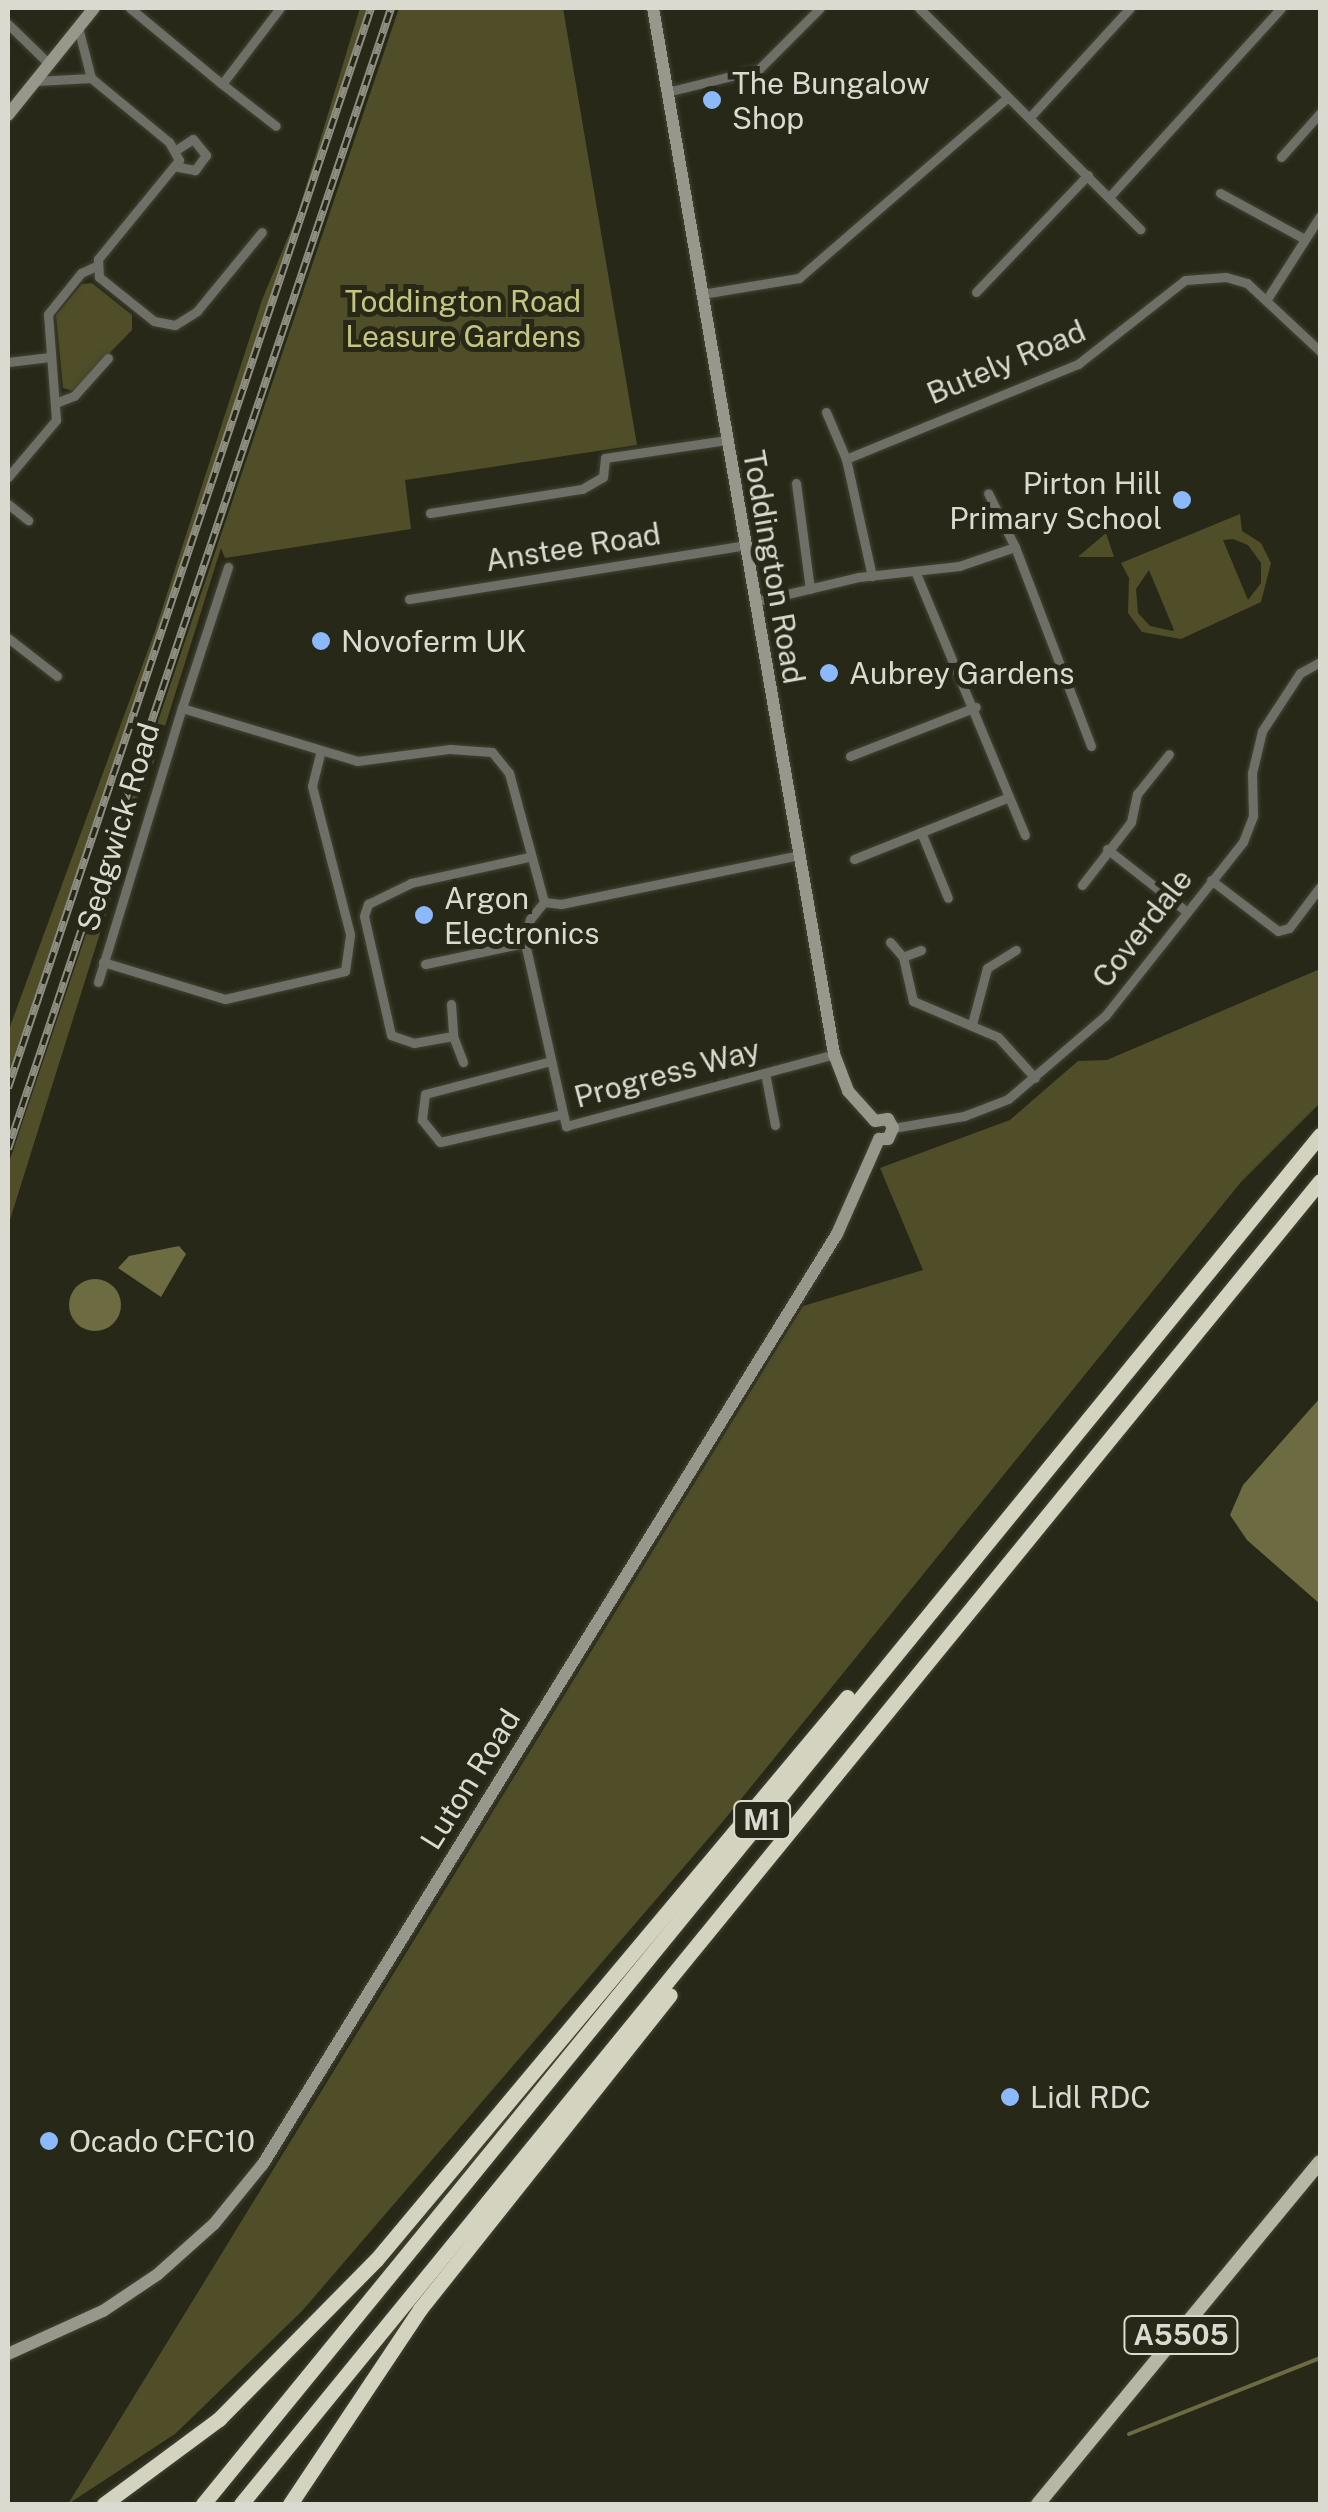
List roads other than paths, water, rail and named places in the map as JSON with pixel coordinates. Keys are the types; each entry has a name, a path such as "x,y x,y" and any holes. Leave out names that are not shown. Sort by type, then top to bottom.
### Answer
{"highway":[{"name":"M1","path":"204,2504 1320,1135"},
{"name":"M1","path":"241,2504 1320,1181"},
{"path":"104,2504 219,2419 376,2260 922,1606 1014,1508"},
{"path":"290,2504 410,2324 640,2037 757,1874"}],"main road":[{"path":"8,114 94,8"},
{"name":"Toddington Road","path":"653,8 834,1054 848,1091 875,1121"},
{"path":"888,1119 894,1128 891,1136 879,1140 872,1132 875,1121 888,1119"},
{"name":"Luton Road","path":"8,2354 103,2311 158,2274 214,2224 263,2164 837,1234 879,1140"},
{"name":"A5505","path":"1038,2504 1320,2162"}],"street":[{"path":"130,8 276,126"},
{"path":"222,84 280,8"},
{"path":"667,92 760,69 820,8"},
{"path":"919,8 1140,228"},
{"path":"1030,118 1130,8"},
{"path":"1110,196 1281,8"},
{"path":"8,24 49,64"},
{"path":"8,477 56,420 58,402 48,314 81,274 96,266 178,167 176,150 90,78 78,26"},
{"path":"36,81 90,78"},
{"path":"702,294 799,278 1008,97"},
{"path":"1281,156 1320,113"},
{"path":"1312,123 1320,131"},
{"path":"176,150 193,139 206,155 195,170 178,167"},
{"path":"976,292 1088,175"},
{"path":"1220,193 1303,238"},
{"path":"1267,299 1290,271 1303,238 1320,216"},
{"path":"96,266 135,308 175,325 196,311 262,232"},
{"name":"Butely Road","path":"846,458 1078,364 1185,280 1226,276 1267,299 1320,351"},
{"path":"8,362 50,357"},
{"path":"58,402 74,396 108,358"},
{"path":"826,412 846,458 872,576"},
{"path":"430,513 592,486 603,477 606,458 727,440"},
{"path":"796,483 810,589"},
{"path":"988,492 1015,547 1091,746"},
{"path":"8,504 28,520"},
{"name":"Anstee Road","path":"409,599 745,545"},
{"path":"754,602 872,576 915,572 1015,547"},
{"name":"Sedgwick Road","path":"98,982 228,567"},
{"path":"915,572 976,707 1025,834"},
{"path":"8,638 57,676"},
{"name":"Coverdale","path":"894,1128 964,1116 1008,1099 1105,1016 1243,842 1253,816 1252,773 1269,717 1300,673 1320,662"},
{"path":"850,756 976,707"},
{"name":"Sedgwick Road","path":"182,708 320,755 358,761 450,748 492,752 509,773 528,857 544,902"},
{"path":"1082,885 1131,822 1137,794 1169,754"},
{"name":"Sedgwick Road","path":"103,962 225,999 345,971 350,934 312,786 320,755"},
{"path":"854,859 1009,797"},
{"path":"921,832 948,898"},
{"path":"1107,849 1187,912"},
{"path":"425,964 525,943 530,919 544,902 560,904 799,856"},
{"path":"454,1036 414,1043 391,1034 365,910 412,883 528,857"},
{"path":"1211,880 1278,931 1289,928 1320,887"},
{"path":"890,942 904,957 913,1001 998,1037 1035,1078"},
{"name":"Progress Way","path":"525,943 566,1126 834,1054"},
{"path":"904,957 921,950"},
{"path":"972,1024 987,968 1016,950"},
{"path":"451,1004 454,1036 463,1062"},
{"path":"551,1061 425,1094 422,1120 440,1142 562,1114"},
{"path":"765,1073 775,1124"}],"waterway":[{"path":"1129,2434 1320,2358"}],"railway":[{"path":"8,1088 371,8"},
{"path":"8,1149 391,8"}],"place":[{"name":"The Bungalow Shop","path":"712,100"},
{"name":"Pirton Hill Primary School","path":"1182,500"},
{"name":"Novoferm UK","path":"321,641"},
{"name":"Aubrey Gardens","path":"829,673"},
{"name":"Argon Electronics","path":"424,915"},
{"name":"Lidl RDC","path":"1010,2097"},
{"name":"Ocado CFC10","path":"49,2141"}],"park label":[{"name":"Toddington Road Leasure Gardens","path":"463,318"}]}
